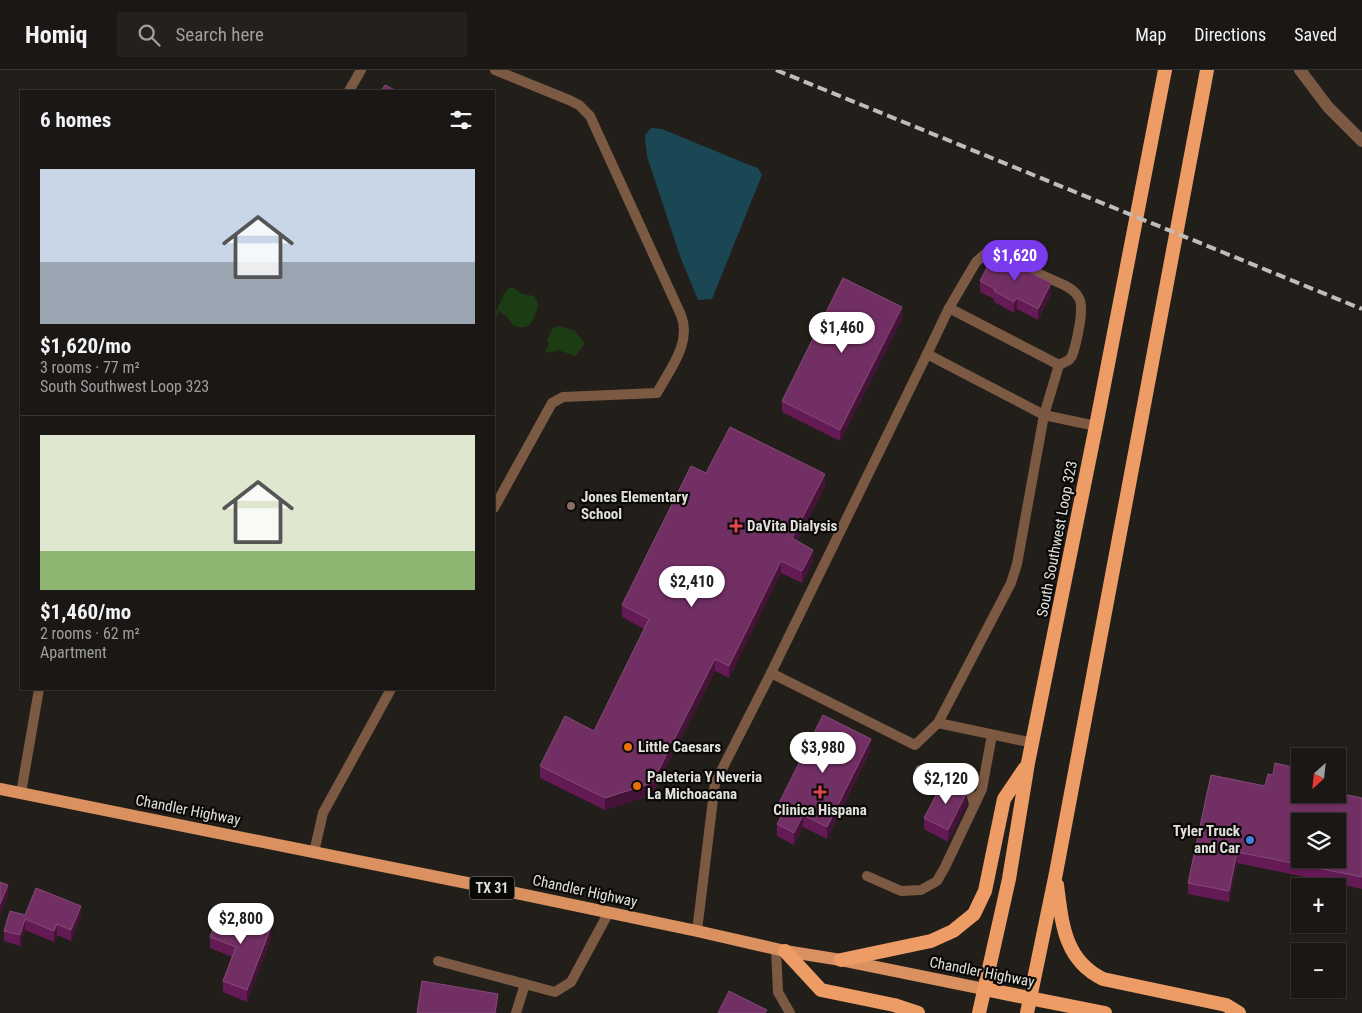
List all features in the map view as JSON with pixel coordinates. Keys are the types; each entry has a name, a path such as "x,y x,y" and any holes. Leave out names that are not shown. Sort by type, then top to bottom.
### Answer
{"highway":[{"name":"South Southwest Loop 323","path":"979,1013 1009,879 1028,763 1165,70"},
{"path":"1027,1013 1056,873 1206,70"},
{"path":"840,960 930,941 953,931 974,914 985,891 1004,799 1028,763"},
{"path":"1056,873 1066,938 1076,956 1090,972 1103,979 1226,1005 1239,1013"},
{"path":"780,950 821,990 900,1006 918,1013"},
{"name":"Chandler Highway","path":"984,989 1105,1013"}],"main road":[{"name":"Chandler Highway","path":"0,789 697,930 780,950 984,989"}],"street":[{"path":"1300,70 1328,107 1362,140"}],"lane":[{"path":"350,90 361,70"},
{"path":"495,70 579,104 590,116 681,315 685,330 682,345 657,393 563,397 552,403 495,506"},
{"path":"697,930 715,783 771,673 949,308 976,262 985,254 990,253 1072,290 1079,298 1081,309 1072,356 1069,360 1059,365 1044,415 1015,574 938,723 915,745 771,673"},
{"path":"949,308 1059,365"},
{"path":"927,354 1044,415 1096,426"},
{"path":"21,793 39,690"},
{"path":"314,852 323,813 390,690"},
{"path":"938,723 1033,743"},
{"path":"867,876 901,891 914,891 932,885 941,875 982,789 992,735"},
{"path":"920,770 969,794 972,796 974,805"},
{"path":"438,962 555,992 570,982 609,912"},
{"path":"780,950 778,992 787,1011"},
{"path":"516,1013 525,984"}],"green space":[{"path":"509,288 514,288 522,294 534,296 538,307 529,325 521,327 513,325 499,311 497,317 495,316"},
{"path":"559,326 574,330 584,342 584,345 575,356 558,350 548,353 545,351 549,344 547,340 553,328"}],"water":[{"path":"651,128 662,129 758,168 762,175 712,299 698,300 680,256 647,156 645,135"}],"building":[{"path":"385,85 395,90 382,90"},
{"path":"994,254 1051,283 1038,309 1017,298 1014,302 980,281"},
{"path":"843,278 902,307 840,430 782,401"},
{"path":"730,427 825,474 792,538 813,550 802,571 781,561 729,666 715,659 652,783 605,798 540,766 565,716 594,731 649,619 622,605 691,466 706,473"},
{"path":"823,715 871,739 827,827 803,815 794,833 777,824 787,806 779,803"},
{"name":"Tyler Truck and Car","path":"1275,763 1291,767 1291,803 1346,803 1346,795 1362,798 1362,877 1317,868 1346,868 1346,813 1291,813 1291,863 1237,852 1229,891 1188,883 1211,775 1265,786 1268,774 1273,775"},
{"path":"944,780 967,792 948,830 924,818"},
{"path":"0,882 8,885 0,904"},
{"path":"36,888 81,906 71,930 57,924 54,931 25,919 20,935 4,931 10,911 25,915"},
{"path":"221,908 271,927 247,990 223,981 236,947 210,937"},
{"path":"422,981 498,994 495,1013 417,1013"},
{"path":"729,991 767,1010 765,1013 718,1013"}],"railway":[{"path":"776,70 1362,309"}],"place":[{"name":"Jones Elementary School","path":"571,506"},
{"name":"DaVita Dialysis","path":"736,526"},
{"name":"Little Caesars","path":"628,747"},
{"name":"Paleteria Y Neveria La Michoacana","path":"637,786"},
{"name":"Clinica Hispana","path":"820,792"},
{"name":"Tyler Truck and Car","path":"1250,840"}]}
